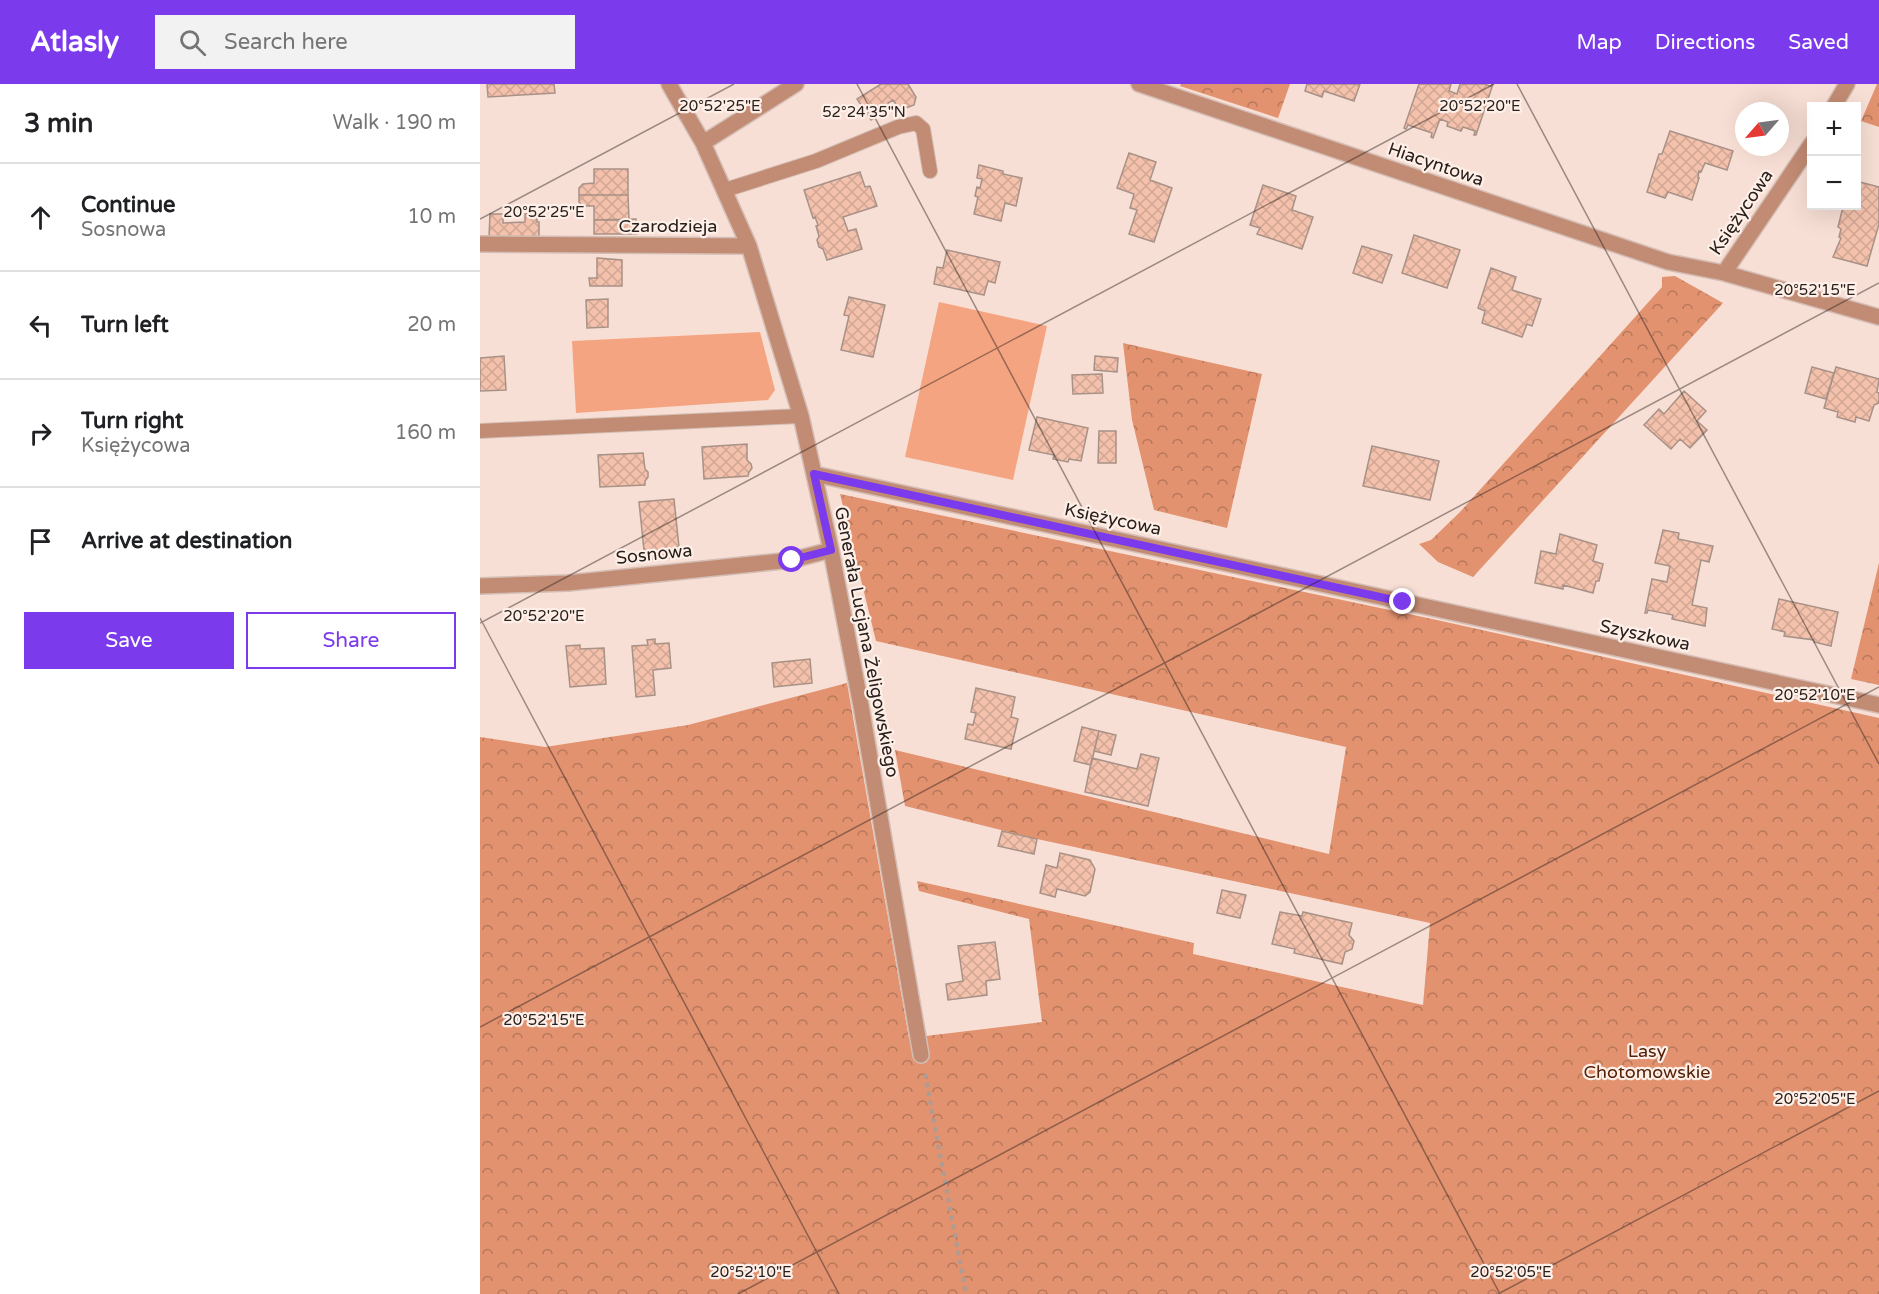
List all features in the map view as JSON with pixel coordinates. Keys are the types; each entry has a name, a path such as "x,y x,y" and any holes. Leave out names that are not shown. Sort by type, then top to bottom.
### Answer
{"street":[{"name":"Generała Lucjana Żeligowskiego","path":"669,84 703,143 749,246 801,416 831,550 861,706 921,1055"},
{"path":"703,143 796,84"},
{"name":"Hiacyntowa","path":"1139,84 1668,262 1724,273 1879,317"},
{"path":"1836,102 1847,84"},
{"name":"Księżycowa","path":"1724,273 1807,150"},
{"name":"Czarodzieja","path":"480,244 749,246"},
{"name":"Księżycowa","path":"814,474 1403,602"},
{"name":"Sosnowa","path":"480,586 568,583 792,560 831,550"},
{"name":"Szyszkowa","path":"1403,602 1879,705"}],"lane":[{"path":"725,190 816,161 898,127 916,123 923,129 930,171"},
{"path":"480,431 801,416"}],"path":[{"path":"921,1055 966,1294"}],"shaded area":[{"path":"939,302 1047,326 1013,480 905,457"},
{"path":"760,332 775,390 768,400 576,413 572,341"}],"green space":[{"path":"1181,84 1290,84 1278,118 1180,86"},
{"path":"1877,84 1879,84 1879,127 1861,121"},
{"path":"1675,276 1723,303 1473,577 1438,562 1419,544 1431,540 1460,512 1662,287 1662,277"},
{"path":"1123,343 1262,374 1227,528 1154,510 1132,420"},
{"name":"Lasy Chotomowskie","path":"840,494 1437,620 1879,718 1879,1294 480,1294 480,737 545,747 688,725 847,683 909,1038 1042,1022 1029,919 919,891 917,881 1194,943 1193,954 1423,1005 1430,923 1037,839 905,806 895,750 1329,854 1346,747 876,641"},
{"path":"1879,563 1879,685 1851,679"}],"building":[{"path":"487,84 554,84 555,93 488,97"},
{"path":"881,84 908,84 916,97 914,105 900,110 893,100 888,103 891,109 871,120 857,99"},
{"path":"1307,84 1360,84 1354,101 1324,91 1322,97 1305,91"},
{"path":"1419,84 1451,84 1449,91 1457,94 1460,84 1490,86 1493,84 1476,135 1474,135 1475,131 1463,127 1461,131 1447,126 1448,122 1440,119 1433,138 1432,133 1408,125 1406,129 1404,128"},
{"path":"1670,131 1733,151 1727,170 1705,163 1701,172 1699,171 1692,200 1668,192 1665,198 1647,192 1659,154 1662,154"},
{"path":"1129,153 1156,162 1150,180 1172,188 1154,242 1129,234 1137,210 1130,208 1134,194 1117,188"},
{"path":"979,165 1022,178 1016,206 1005,203 1001,221 974,214 978,197 975,196 977,187 980,188 982,179 977,178"},
{"path":"594,169 628,169 628,195 579,195 579,188 583,184 594,183"},
{"path":"860,172 865,187 870,186 877,206 843,217 848,231 856,229 862,249 827,260 823,249 819,247 816,226 818,225 815,217 813,218 804,190"},
{"path":"1861,182 1879,187 1879,224 1867,266 1833,257 1841,238 1839,237 1841,229 1838,227 1842,210 1861,210"},
{"path":"1263,185 1296,196 1292,210 1313,217 1302,249 1257,234 1260,228 1250,225"},
{"path":"579,195 628,195 629,220 594,220 594,206 583,206 579,202"},
{"path":"537,213 539,237 489,238 490,214 503,214 503,223 525,222 525,214"},
{"path":"636,219 637,234 594,234 594,220"},
{"path":"1414,235 1460,250 1447,288 1402,273"},
{"path":"1362,246 1392,255 1382,283 1353,273"},
{"path":"947,250 1000,262 995,283 988,281 984,295 934,284 937,267 943,268"},
{"path":"597,258 622,260 622,286 590,286 589,278 597,278"},
{"path":"1491,268 1516,277 1512,290 1541,299 1532,326 1527,324 1522,337 1482,323 1485,311 1478,308"},
{"path":"849,297 885,305 873,357 841,350 849,316 844,315"},
{"path":"608,299 608,327 587,328 586,300"},
{"path":"504,356 506,390 480,391 480,358"},
{"path":"1095,356 1118,358 1117,372 1094,370"},
{"path":"1812,367 1834,373 1826,399 1805,393"},
{"path":"1836,367 1879,379 1877,392 1879,403 1874,405 1869,421 1856,417 1855,422 1837,417 1838,412 1824,408"},
{"path":"1102,374 1103,393 1073,394 1072,375"},
{"path":"1684,391 1706,411 1697,421 1707,430 1690,448 1680,439 1671,449 1644,425 1659,409 1664,414"},
{"path":"1037,417 1088,428 1081,461 1069,459 1068,462 1053,459 1054,455 1029,450"},
{"path":"1099,431 1116,431 1116,463 1098,463"},
{"path":"747,444 747,460 752,468 748,476 704,479 702,447"},
{"path":"1372,446 1439,461 1430,500 1363,486"},
{"path":"643,453 645,469 648,472 645,485 600,487 598,455"},
{"path":"674,499 680,557 645,560 639,502"},
{"path":"1663,530 1679,533 1678,539 1713,546 1709,562 1701,560 1692,605 1707,608 1705,626 1672,619 1673,615 1648,610 1645,613 1652,579 1667,582 1670,566 1655,563"},
{"path":"1560,534 1597,545 1593,561 1603,564 1593,593 1563,585 1563,589 1535,583 1541,551 1556,554"},
{"path":"1779,599 1838,612 1831,646 1814,642 1814,640 1784,636 1785,632 1772,629"},
{"path":"655,639 655,644 669,643 671,668 653,670 655,695 636,697 632,646 648,645 647,640"},
{"path":"580,645 580,649 604,648 606,684 570,687 566,646"},
{"path":"810,659 812,683 774,687 772,663"},
{"path":"976,688 1015,697 1011,717 1018,719 1011,749 965,739 968,724 973,725 976,713 971,712"},
{"path":"1082,727 1099,731 1091,765 1074,761"},
{"path":"1099,731 1116,735 1111,755 1094,751"},
{"path":"1141,754 1159,758 1148,806 1085,792 1092,758 1137,769"},
{"path":"1002,831 1037,839 1034,854 998,846"},
{"path":"1060,853 1090,860 1095,869 1090,892 1085,896 1057,889 1055,897 1040,893 1046,865 1057,868"},
{"path":"1222,890 1246,895 1240,918 1217,913"},
{"path":"1280,912 1302,916 1303,912 1352,923 1349,935 1354,941 1352,949 1345,952 1342,964 1294,953 1295,949 1272,944"},
{"path":"995,942 1000,979 986,981 987,995 948,1000 946,984 963,981 958,946"}],"route":[{"path":"792,560 831,550 814,474 1403,602"}]}
